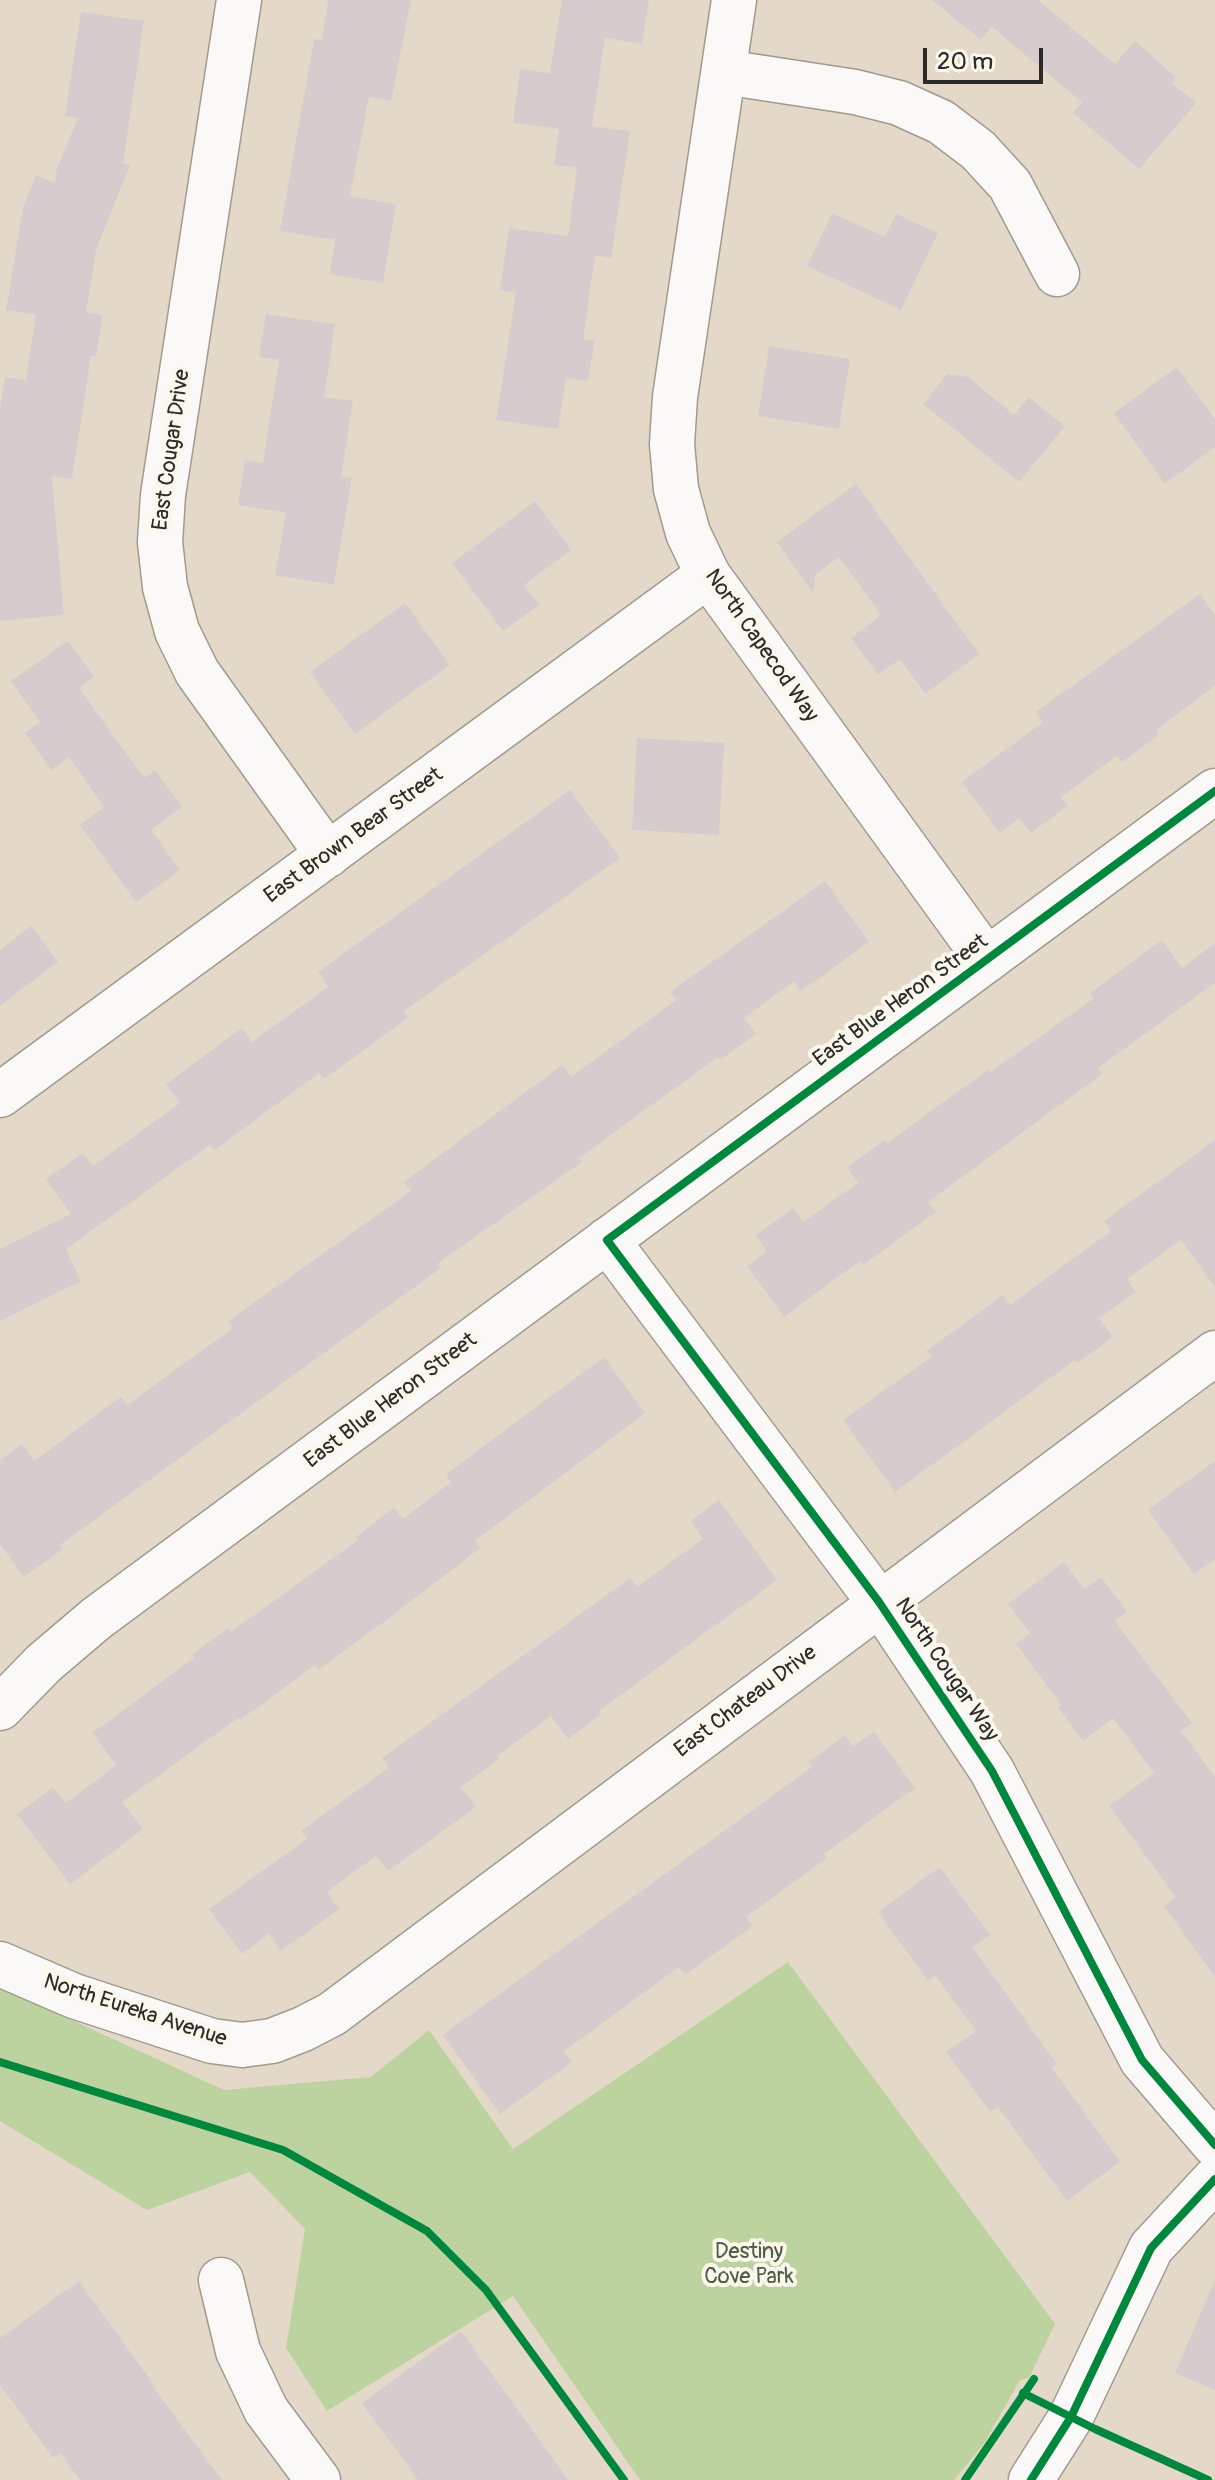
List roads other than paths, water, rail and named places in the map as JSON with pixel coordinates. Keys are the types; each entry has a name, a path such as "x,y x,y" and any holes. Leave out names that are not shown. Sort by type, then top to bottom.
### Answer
{"street":[{"name":"East Cougar Drive","path":"239,0 165,481 160,542 169,602 177,631 197,672 328,855"},
{"name":"North Capecod Way","path":"734,0 675,397 672,444 676,489 688,533 708,575 987,960"},
{"path":"724,72 855,92 899,103 941,122 978,150 1010,185 1057,274"},
{"name":"East Brown Bear Street","path":"0,1095 708,575"},
{"name":"East Blue Heron Street","path":"0,1708 44,1663 97,1618 1215,791"},
{"name":"North Cougar Way","path":"607,1240 879,1602 992,1771 1142,2060 1215,2145"},
{"name":"East Chateau Drive","path":"272,2041 332,2014 1215,1353"},
{"name":"North Eureka Avenue","path":"0,1964 74,1996 212,2041 242,2045 272,2041"},
{"path":"1031,2480 1071,2417 1151,2248 1215,2179"},
{"path":"221,2280 238,2351 266,2410 318,2480"}],"park label":[{"name":"Destiny Cove Park","path":"749,2264"}]}
